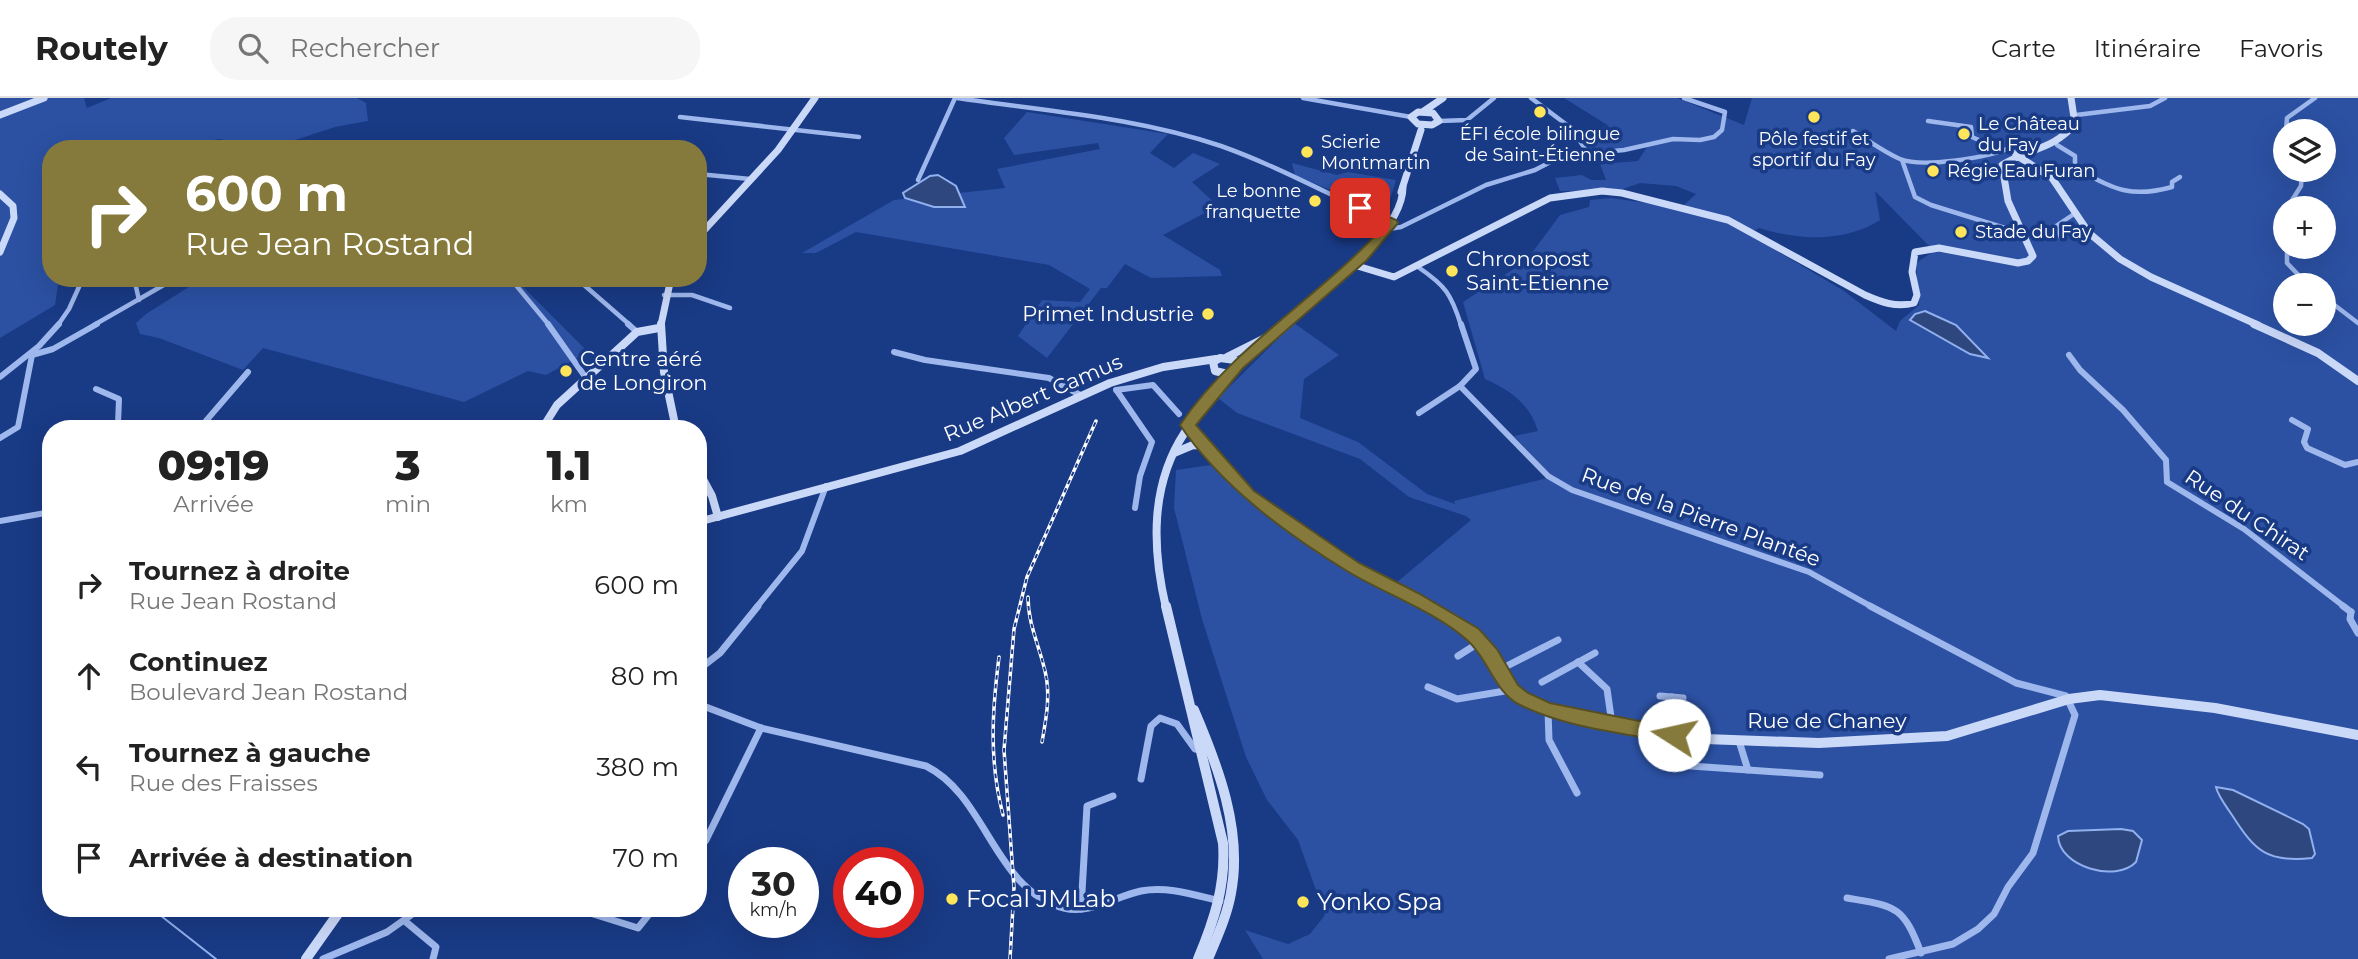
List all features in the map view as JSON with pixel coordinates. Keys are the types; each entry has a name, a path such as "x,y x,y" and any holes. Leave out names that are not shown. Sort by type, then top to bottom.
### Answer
{"street":[{"path":"0,115 44,98"},
{"path":"707,227 794,129 816,98"},
{"path":"918,180 956,98 1108,121 1182,135 1221,146 1390,226 1401,227 1486,185 1535,170 1562,156 1624,150 1673,139 1714,137 1722,130 1725,112 1684,98"},
{"path":"1303,98 1413,120 1429,126"},
{"path":"1348,106 1352,98"},
{"path":"1413,120 1443,98"},
{"path":"1422,112 1459,123 1471,121 1494,98"},
{"path":"1531,98 1568,123 1581,138 1588,153"},
{"path":"1354,265 1374,274 1394,277 1550,198 1602,191 1656,200 1728,219 1865,295 1885,304 1903,307 1913,303 1917,295 1912,272 1915,253 1939,248 2018,264 2033,256 2008,201 2002,165 2017,154 2057,145 2075,124 2076,115 2071,98"},
{"path":"2076,115 2150,106 2165,98"},
{"path":"2287,119 2315,98"},
{"path":"1435,106 1438,118"},
{"path":"680,117 859,137"},
{"path":"1198,959 1224,902 1224,858 1219,819 1166,609 1156,542 1160,490 1172,454 1187,425 1238,365 1354,265 1390,226 1401,205 1403,187 1421,130 1438,118"},
{"path":"1413,120 1421,130"},
{"path":"1928,121 1971,127 1972,137 2017,154 2052,178 2074,214 2101,246 2134,267 2318,353 2358,381"},
{"path":"1853,131 1902,160 1958,160 1990,156 2001,150"},
{"path":"2057,145 2075,156 2075,168 2126,194 2140,195 2172,187 2172,182 2180,177"},
{"path":"1902,160 1915,197 1931,205 2021,233"},
{"path":"707,175 750,180"},
{"path":"0,194 13,206 14,218 0,252"},
{"path":"2061,238 2056,226 2074,214"},
{"path":"2287,259 2287,263 2297,273"},
{"path":"1418,267 1446,289 1463,328 1476,369 1460,386 1419,413"},
{"path":"0,377 32,355 50,337 72,308 80,287"},
{"path":"136,287 139,300"},
{"path":"32,355 53,349 160,287"},
{"path":"518,287 536,307 586,378"},
{"path":"586,287 637,332"},
{"path":"667,287 659,328 659,345 672,420"},
{"path":"664,295 692,295 730,308"},
{"path":"2336,306 2358,323"},
{"path":"548,420 557,405 637,332 659,328"},
{"path":"1216,367 1227,357 1271,336"},
{"path":"894,352 925,360 1049,378 1082,396"},
{"path":"0,438 18,427 32,355"},
{"name":"Rue du Chirat","path":"2069,355 2080,370 2123,410 2166,460 2167,482 2244,529 2351,612"},
{"path":"1227,357 1235,360 1238,365"},
{"name":"Rue Albert Camus","path":"707,517 960,451 1110,383 1142,372 1185,363 1216,367"},
{"path":"1216,367 1232,373"},
{"path":"1216,367 1222,384"},
{"path":"207,420 248,372"},
{"path":"1110,383 1152,442 1140,476 1135,508"},
{"path":"1118,391 1142,384 1153,384 1179,414"},
{"name":"Rue de la Pierre Plantée","path":"1460,386 1548,476 1572,489 1809,572 2016,683 2069,699"},
{"path":"96,389 119,399 118,420"},
{"path":"2292,420 2308,429 2304,443 2306,448 2344,465 2358,462"},
{"name":"Rue de Chaney","path":"1187,425 1249,495 1353,567 1447,617 1481,642 1511,690 1528,702 1548,710 1674,735 1739,741 1819,743 1933,739 2069,699 2100,695 2189,705 2358,735"},
{"path":"1172,454 1193,445 1209,447"},
{"path":"707,486 717,515"},
{"path":"707,663 720,653 802,551 826,486"},
{"path":"0,521 42,514"},
{"path":"2358,604 2351,612 2350,619 2358,634"},
{"path":"1499,670 1558,640"},
{"path":"1458,656 1481,642"},
{"path":"1542,682 1595,653"},
{"path":"1578,662 1607,689 1612,724"},
{"path":"1428,687 1437,689 1449,698 1457,699 1511,690"},
{"path":"1660,696 1683,698"},
{"path":"1672,697 1674,735"},
{"path":"1889,959 1953,944 1978,929 1994,914 2008,887 2033,853 2075,715 2069,699"},
{"path":"707,707 761,728 926,766 947,778 1013,872 1031,892 1059,906 1081,909 1141,891 1162,889 1224,902"},
{"path":"1548,710 1549,740 1577,793"},
{"path":"1141,779 1151,726 1160,718 1171,718 1202,749 1231,835 1234,868 1208,959"},
{"path":"707,838 761,728"},
{"path":"1739,741 1748,770"},
{"path":"1691,766 1820,775"},
{"path":"1081,909 1087,806 1114,796"},
{"path":"1847,898 1894,907 1904,913 1921,953"},
{"path":"306,959 336,917"},
{"path":"323,959 369,942 412,917"},
{"path":"603,917 638,928 647,917"},
{"path":"407,922 436,947 433,959"}],"shaded area":[{"path":"0,98 84,98 87,108 111,98 357,98 366,103 368,121 335,127 295,140 42,140 42,287 58,287 55,305 0,338"},
{"path":"1564,98 1677,98 1744,125 1752,98 2358,98 2358,959 1263,959 1245,930 1288,944 1310,934 1325,915 1298,840 1267,800 1246,757 1202,619 1174,508 1176,470 1218,464 1242,493 1390,588 1471,520 1409,497 1360,459 1237,413 1218,398 1294,323 1339,355 1304,379 1300,418 1358,442 1427,494 1455,504 1454,501 1552,477 1514,436 1538,431 1530,413 1511,393 1485,379 1463,302 1526,261 1560,215 1589,207 1590,200 1611,198 1654,204 1727,221 1844,291 1896,331 1900,321 1919,305 1916,263 1934,251 1875,191 1880,220 1851,233 1804,237 1759,228 1753,231 1730,218 1684,205 1696,194 1676,186 1640,183 1620,190 1560,191 1555,178 1582,175 1591,180 1606,180 1600,164 1638,161 1647,147 1589,152 1584,138 1577,131 1609,126"},
{"path":"1027,112 1168,134 1150,153 1174,168 1193,153 1220,164 1192,182 1218,206 1163,235 1220,270 1222,276 1151,278 1125,264 1107,288 1101,288 1047,358 1018,336 1042,300 1080,302 1090,289 1049,265 856,232 816,253 802,253 894,200 1005,188 997,169 1100,149 1098,143 1014,155 1004,138"},
{"path":"1292,163 1337,175 1348,172 1396,180 1390,200 1370,207 1295,175"},
{"path":"938,175 956,186 965,207 934,207 905,198 903,193 930,176"},
{"path":"189,287 523,287 588,352 546,375 528,371 464,402 263,348 243,370 159,338 140,334 136,323"},
{"path":"1925,311 1956,325 1988,358 1970,354 1910,320 1915,314"},
{"path":"2216,787 2233,790 2303,824 2309,829 2315,854 2312,858 2297,859 2264,852 2248,838"},
{"path":"2068,831 2133,831 2142,840 2136,862 2116,871 2103,871 2078,863 2061,847 2058,836"}],"waterway":[{"path":"162,917 216,959"}],"railway":[{"path":"1010,959 1014,888 1004,750 1014,629 1027,577 1096,421"},
{"path":"1028,597 1028,607 1048,689 1042,742"},
{"path":"999,657 993,736 995,775 1003,815"}],"place":[{"name":"ÉFI école bilingue de Saint-Étienne","path":"1540,112"},
{"name":"Pôle festif et sportif du Fay","path":"1814,117"},
{"name":"Le Château du Fay","path":"1964,134"},
{"name":"Scierie Montmartin","path":"1307,152"},
{"name":"Régie Eau Furan","path":"1933,171"},
{"name":"Le bonne franquette","path":"1315,201"},
{"name":"Stade du Fay","path":"1961,232"},
{"name":"Chronopost Saint-Etienne","path":"1452,271"},
{"name":"Primet Industrie","path":"1208,314"},
{"name":"Centre aéré de Longiron","path":"566,371"},
{"name":"Focal JMLab","path":"952,899"},
{"name":"Yonko Spa","path":"1303,902"}],"route":[{"path":"1360,208 1392,223 1389,229 1341,277 1238,365 1187,425 1249,495 1353,567 1412,597 1472,634 1491,654 1511,690 1528,702 1548,710 1674,735"}]}
